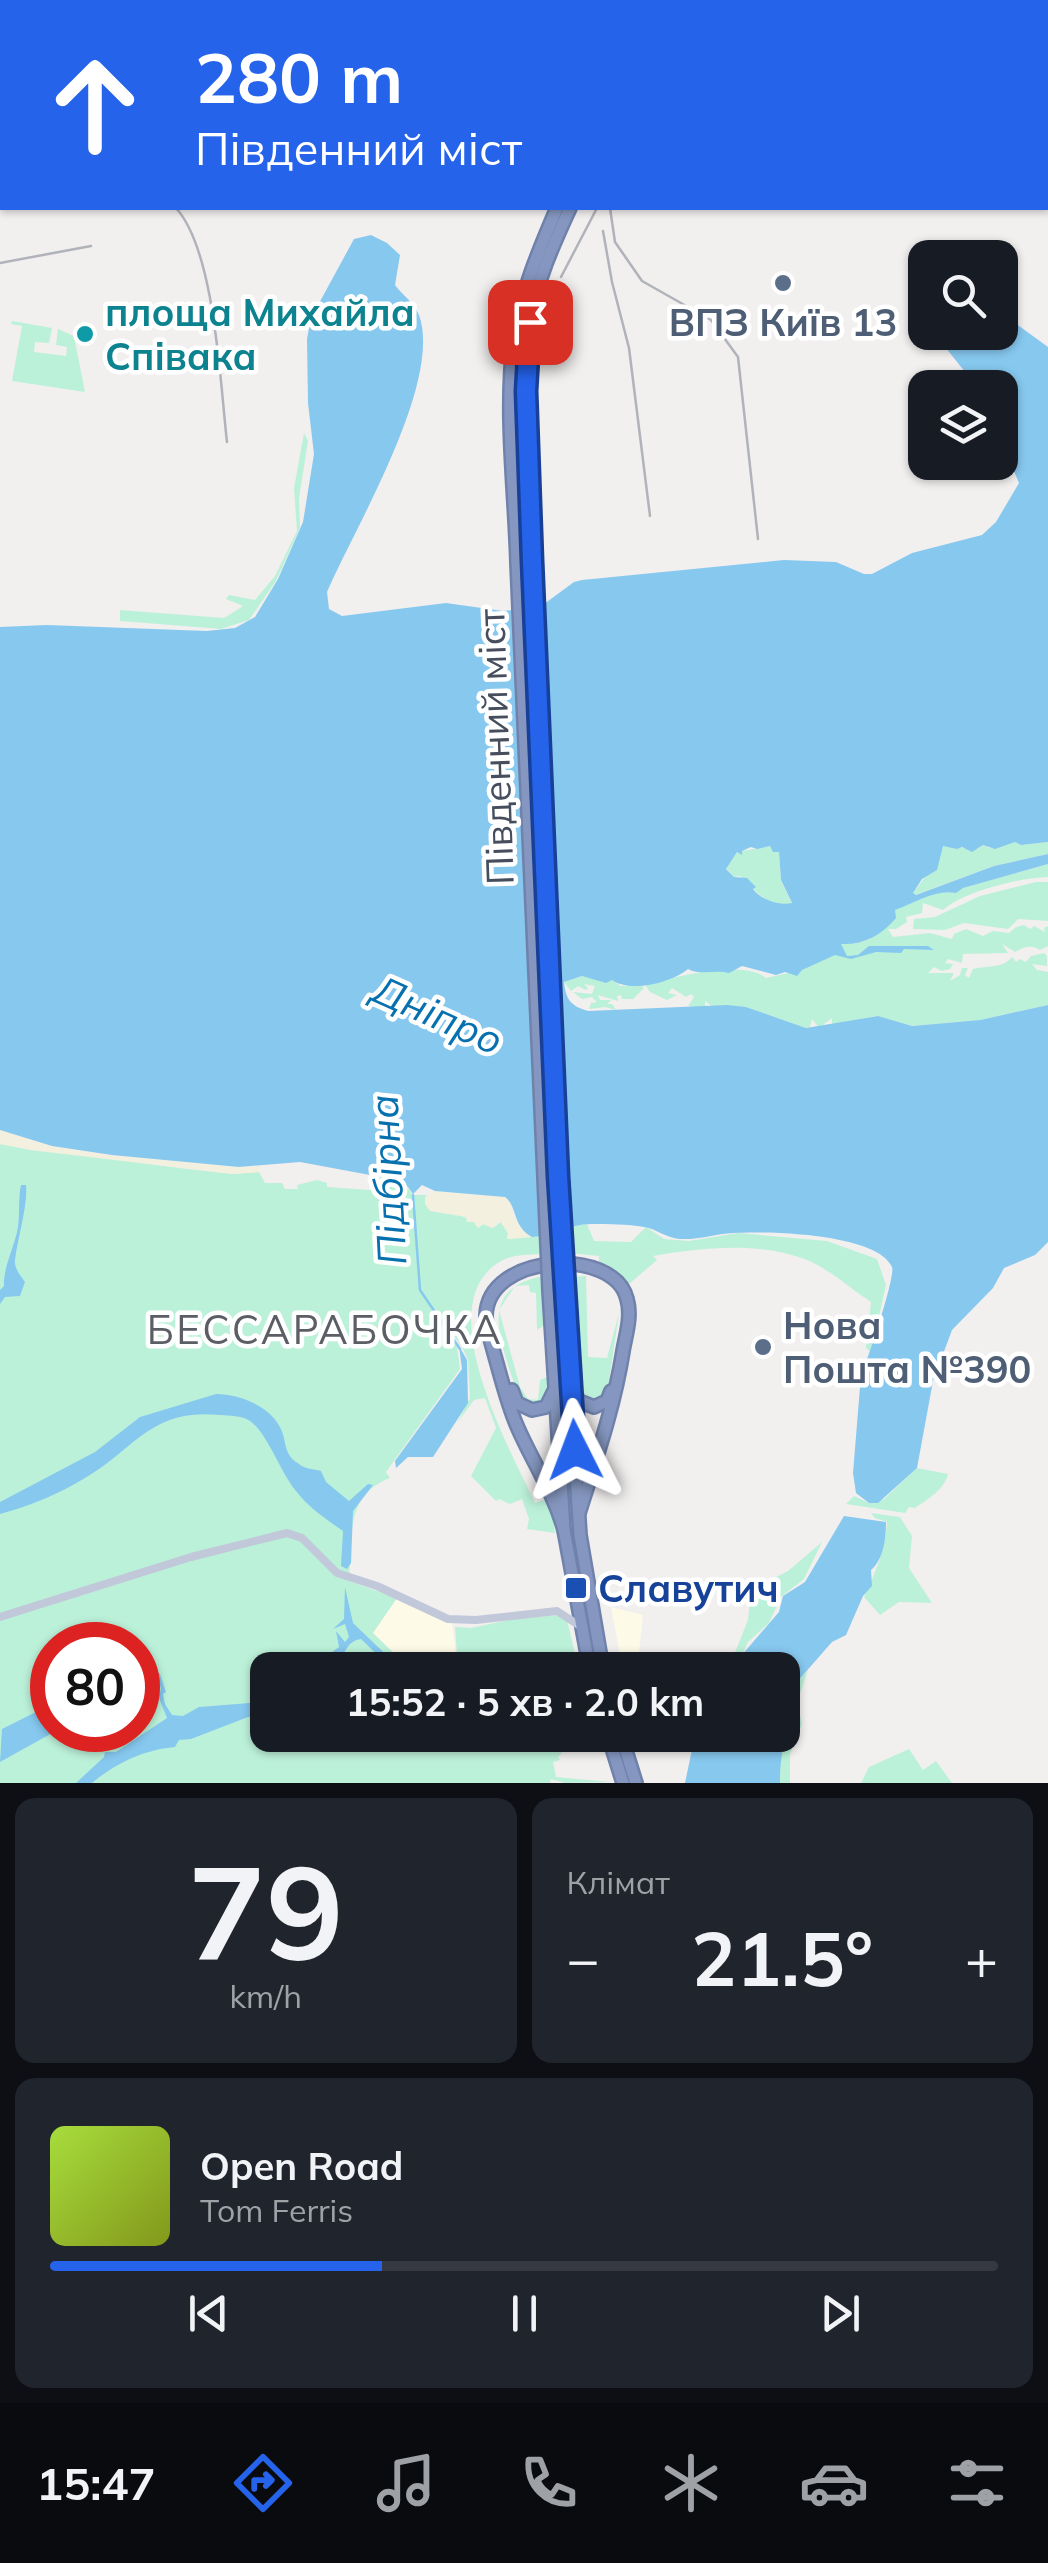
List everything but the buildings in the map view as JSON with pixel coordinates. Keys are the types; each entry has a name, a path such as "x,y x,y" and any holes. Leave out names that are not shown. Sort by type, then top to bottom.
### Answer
{"highway":[{"name":"Південний міст","path":"556,210 522,303 512,357 512,395 549,1291 564,1530"},
{"name":"Південний міст","path":"569,210 539,282 530,322 526,374 564,1290 578,1513 600,1652"},
{"path":"578,1513 615,1402 629,1319 625,1291 610,1274 591,1266 541,1266 515,1272 494,1289 486,1317 564,1530 586,1652"},
{"path":"517,1410 494,1317 501,1290 520,1275 542,1270 584,1270 608,1278 618,1290 624,1320 610,1397 598,1406 589,1406 579,1401 572,1387"},
{"path":"517,1410 542,1409 549,1404 555,1388"},
{"path":"613,1752 623,1783"},
{"path":"626,1752 636,1783"}],"street":[{"path":"0,1617 205,1553 287,1534 302,1538 343,1576 378,1586 428,1612 456,1620 558,1611 580,1626"},
{"path":"558,1611 574,1592"}],"shaded area":[{"path":"397,1598 452,1623 456,1652 393,1652 373,1633"},
{"path":"611,1607 643,1615 639,1652 620,1652"}],"green space":[{"path":"12,321 52,328 49,343 35,342 34,352 66,356 67,347 56,345 58,329 74,336 85,392 12,381 22,326 11,324"},
{"path":"304,433 308,441 299,498 300,528 276,581 249,620 221,629 120,621 120,610 224,618 243,606 226,599 229,595 255,600 275,576 297,531 294,488"},
{"path":"1015,842 1048,842 1048,854 994,866 913,893 937,861 942,846 977,849"},
{"path":"770,846 779,852 781,881 792,904 769,901 726,868 737,852"},
{"path":"1048,864 1048,877 992,887 943,910 923,903 922,913 906,917 907,922 896,929 888,929 893,937 930,933 952,939 966,929 983,936 993,931 1009,933 1024,925 1045,932 1048,926 1048,946 1040,950 1028,947 1015,952 1002,944 1008,953 963,954 962,963 948,959 945,963 953,964 950,969 934,967 928,973 954,973 950,981 960,975 962,968 968,968 965,975 969,978 973,969 999,965 1012,957 1016,962 1026,962 1031,956 1044,953 1047,966 1032,964 1037,970 1048,972 1048,1005 980,1020 912,1026 877,1016 832,1024 832,1018 819,1028 812,1019 806,1028 746,1007 712,1006 705,1001 705,1008 688,1006 694,997 691,994 686,997 672,988 668,993 677,995 667,1000 645,985 708,971 741,970 766,978 802,970 840,943 874,937 886,926 894,910 932,895 956,892"},
{"path":"1048,882 1048,921 1018,919 1008,929 964,923 945,930 913,929 914,919 935,917 980,896"},
{"path":"582,976 644,988 633,999 622,999 621,995 617,996 618,1001 598,995 600,1000 611,1000 607,1004 616,1010 589,1009 591,1003 597,1002 573,992 592,994 595,986 584,984 586,990 578,986 571,991 564,982"},
{"path":"0,1144 233,1174 259,1172 265,1183 282,1183 285,1189 298,1189 297,1185 317,1180 327,1183 327,1187 370,1190 379,1176 394,1179 412,1194 419,1284 413,1195 428,1195 425,1197 474,1222 478,1228 483,1224 493,1228 501,1222 507,1239 541,1236 542,1254 503,1260 481,1280 472,1307 473,1340 494,1413 535,1503 547,1499 552,1508 555,1533 527,1529 529,1519 522,1499 510,1504 496,1501 471,1476 496,1428 485,1398 474,1400 457,1423 470,1398 468,1360 427,1300 457,1347 460,1369 386,1472 390,1478 375,1486 358,1506 350,1549 349,1581 397,1598 373,1633 393,1652 250,1652 250,1752 562,1752 560,1760 553,1762 556,1777 610,1782 565,1783 551,1779 550,1783 0,1783"},
{"path":"587,1224 594,1241 631,1242 646,1227 664,1239 689,1241 738,1233 827,1241 877,1259 886,1285 871,1352 866,1348 871,1302 807,1260 750,1248 671,1253 653,1256 657,1260 629,1284 599,1264 599,1256 568,1253 566,1228"},
{"path":"544,1276 546,1324 537,1330 536,1293 530,1292 529,1285 517,1286"},
{"path":"586,1276 588,1357 607,1358 619,1313 607,1395 594,1402 583,1399 577,1384 571,1277"},
{"path":"500,1312 520,1387 528,1399 538,1400 540,1380 547,1377 547,1396 537,1406 525,1404 517,1394 501,1339"},
{"path":"917,1468 948,1474 939,1489 915,1508 909,1507 905,1513 846,1504 854,1496 869,1503 884,1499"},
{"path":"871,1513 900,1517 912,1536 909,1568 932,1603 899,1602 880,1615 864,1597 879,1561 887,1522"},
{"path":"822,1542 804,1579 781,1597 769,1623 748,1642 743,1652 735,1652 748,1620 750,1600 763,1584 788,1571"},
{"path":"558,1615 567,1620 575,1652 457,1652 455,1627 471,1628"},
{"path":"909,1749 923,1770 936,1761 952,1783 861,1783 869,1767"},
{"path":"782,1752 791,1752 790,1783 780,1783"}],"sand":[{"path":"0,1130 52,1146 112,1155 259,1166 259,1172 233,1174 30,1150 0,1144"},
{"path":"435,1191 508,1197 514,1216 532,1237 507,1239 508,1233 500,1221 492,1228 483,1224 478,1228 474,1222 467,1222 466,1217 430,1211 425,1197"}],"water":[{"name":"Дніпро","path":"371,235 400,255 395,285 419,315 423,343 419,377 392,454 327,592 329,609 342,616 446,603 503,611 540,607 582,580 784,560 836,562 872,574 912,553 982,535 996,522 1019,483 1018,370 963,370 948,350 1018,350 1018,325 1048,347 1048,842 1015,842 995,849 983,845 972,852 943,846 937,870 922,879 913,893 994,866 1048,854 1048,864 956,893 925,897 895,910 896,918 871,938 841,944 847,956 858,955 869,946 928,946 934,950 876,952 851,959 835,955 797,976 742,966 729,973 688,969 661,982 639,986 582,976 564,982 570,1001 588,1011 727,1005 746,1007 806,1028 878,1016 912,1026 980,1020 1048,1005 1048,1242 1035,1255 1004,1268 993,1288 952,1330 933,1381 917,1468 878,1503 869,1503 856,1493 853,1473 861,1375 886,1302 892,1267 865,1247 819,1236 770,1233 680,1239 644,1227 611,1224 583,1225 532,1237 521,1228 505,1197 435,1191 422,1185 413,1194 397,1180 300,1162 239,1167 112,1155 52,1146 0,1130 0,627 207,631 235,628 255,617 278,579 303,522 314,454 308,403 307,339 311,318 354,239","holes":["770,846 773,852 779,852 781,880 792,903 766,899 756,893 756,887 747,878 734,877 726,869 737,852 742,855 751,847"]},
{"path":"21,1185 26,1185 26,1202 15,1263 25,1282 20,1296 5,1297 0,1304 0,1290 18,1227"},
{"path":"459,1346 467,1360 468,1403 433,1457 408,1457 396,1468 395,1461 462,1369"},
{"path":"216,1394 247,1400 267,1411 280,1428 292,1459 321,1471 326,1482 349,1501 368,1484 373,1485 353,1511 351,1563 347,1569 341,1566 343,1531 301,1497 263,1435 250,1421 239,1417 196,1414 160,1424 75,1484 0,1514 0,1502 95,1452 140,1417"},
{"path":"844,1516 886,1522 883,1548 871,1570 872,1586 863,1596 846,1635 832,1642 800,1678 800,1652 744,1652 779,1612 783,1596 805,1582"},
{"path":"345,1587 353,1623 383,1652 374,1652 361,1639 346,1652 332,1652 339,1647 336,1631 345,1642 349,1637 345,1624 333,1629 344,1619"},
{"path":"160,1674 165,1704 172,1715 183,1716 199,1707 250,1703 250,1717 160,1750 160,1723 167,1718 160,1700"},
{"path":"30,1715 30,1745 0,1762 2,1729"},
{"path":"105,1752 148,1752 92,1783 76,1783"},
{"path":"691,1752 782,1752 780,1783 685,1783"}],"waterway":[{"name":"Підбірна","path":"413,1195 420,1290 460,1349"}],"railway":[{"path":"177,210 189,228 207,285 227,442"},
{"path":"561,277 596,210"},
{"path":"610,210 615,242 642,281 711,320 738,357 758,539"},
{"path":"603,231 629,348 650,516"},
{"path":"0,263 91,246"},
{"path":"527,562 544,953"}],"place":[{"name":"ВПЗ Київ 13","path":"783,283"},
{"name":"площа Михайла Співака","path":"85,334"},
{"name":"Нова Пошта №390","path":"763,1347"},
{"name":"Славутич","path":"576,1588"}],"district":[{"name":"БЕССАРАБОЧКА","path":"325,1329"}],"route":[{"path":"530,322 526,391 532,561 558,1176 575,1450"}]}
